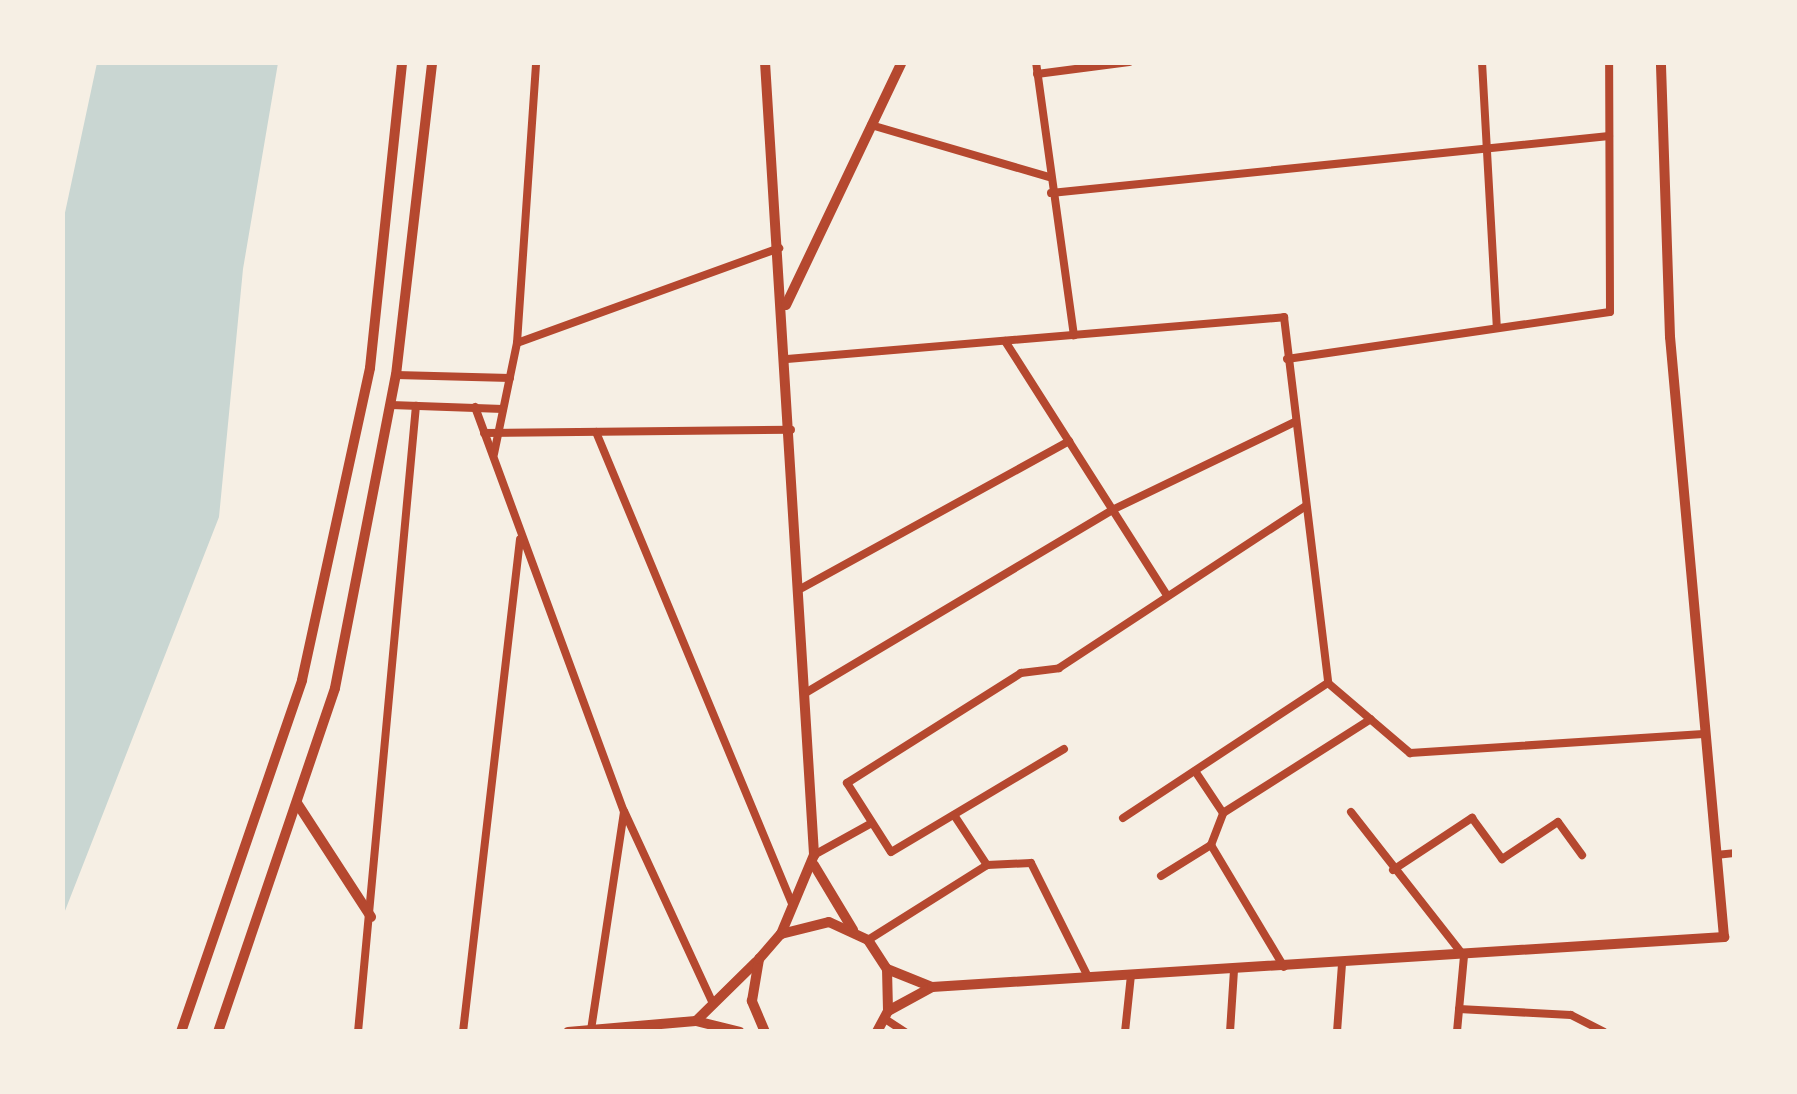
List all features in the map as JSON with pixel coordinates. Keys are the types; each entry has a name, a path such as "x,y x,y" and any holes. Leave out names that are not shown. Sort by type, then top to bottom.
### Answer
{"street":[{"path":"181,1032 302,680 389,246 402,62"},
{"path":"218,1032 334,688 396,374 432,62"},
{"path":"494,458 517,343 536,62"},
{"path":"696,1021 781,934 814,859 802,588 766,62"},
{"path":"784,309 902,62"},
{"path":"1036,62 1051,193 1074,335"},
{"path":"1037,74 1129,62"},
{"path":"1482,62 1496,328"},
{"path":"1287,359 1610,312 1609,62"},
{"path":"887,969 932,987 1729,937 1703,734 1670,337 1661,62"},
{"path":"871,124 1049,176"},
{"path":"1051,193 1609,136"},
{"path":"389,246 413,248"},
{"path":"517,343 778,248"},
{"path":"788,359 1284,317 1328,683 1410,753 1703,734"},
{"path":"1004,340 1167,595"},
{"path":"396,374 510,378"},
{"path":"391,405 503,408"},
{"path":"358,1032 416,406"},
{"path":"475,408 624,811 714,1004"},
{"path":"807,692 1112,510 1295,422"},
{"path":"484,433 791,430"},
{"path":"596,432 794,910"},
{"path":"802,588 1068,441"},
{"path":"1064,749 891,852 848,784 1021,673 1059,668 1306,506"},
{"path":"464,1032 521,534"},
{"path":"1124,818 1328,683"},
{"path":"1161,876 1211,845 1224,813 1371,719"},
{"path":"1195,771 1224,813"},
{"path":"297,803 371,917"},
{"path":"592,1030 624,811"},
{"path":"1350,812 1464,956 1457,1032"},
{"path":"954,816 988,865"},
{"path":"1393,870 1472,818 1502,859 1558,822 1582,856"},
{"path":"814,859 872,823"},
{"path":"1211,845 1284,967"},
{"path":"1716,855 1734,853"},
{"path":"814,859 854,930"},
{"path":"868,940 988,865 1031,863 1088,977"},
{"path":"781,934 830,922 854,930 868,940 887,969 886,1015 877,1032"},
{"path":"759,960 752,1001 765,1032"},
{"path":"1336,1032 1342,964"},
{"path":"1230,1032 1234,970"},
{"path":"1126,1032 1131,975"},
{"path":"886,1015 932,987"},
{"path":"1459,1009 1571,1016 1604,1032"},
{"path":"886,1015 906,1032"},
{"path":"568,1032 696,1021 740,1032"}],"shaded area":[{"path":"97,63 278,63 243,269 219,517 63,916 63,222"}]}
